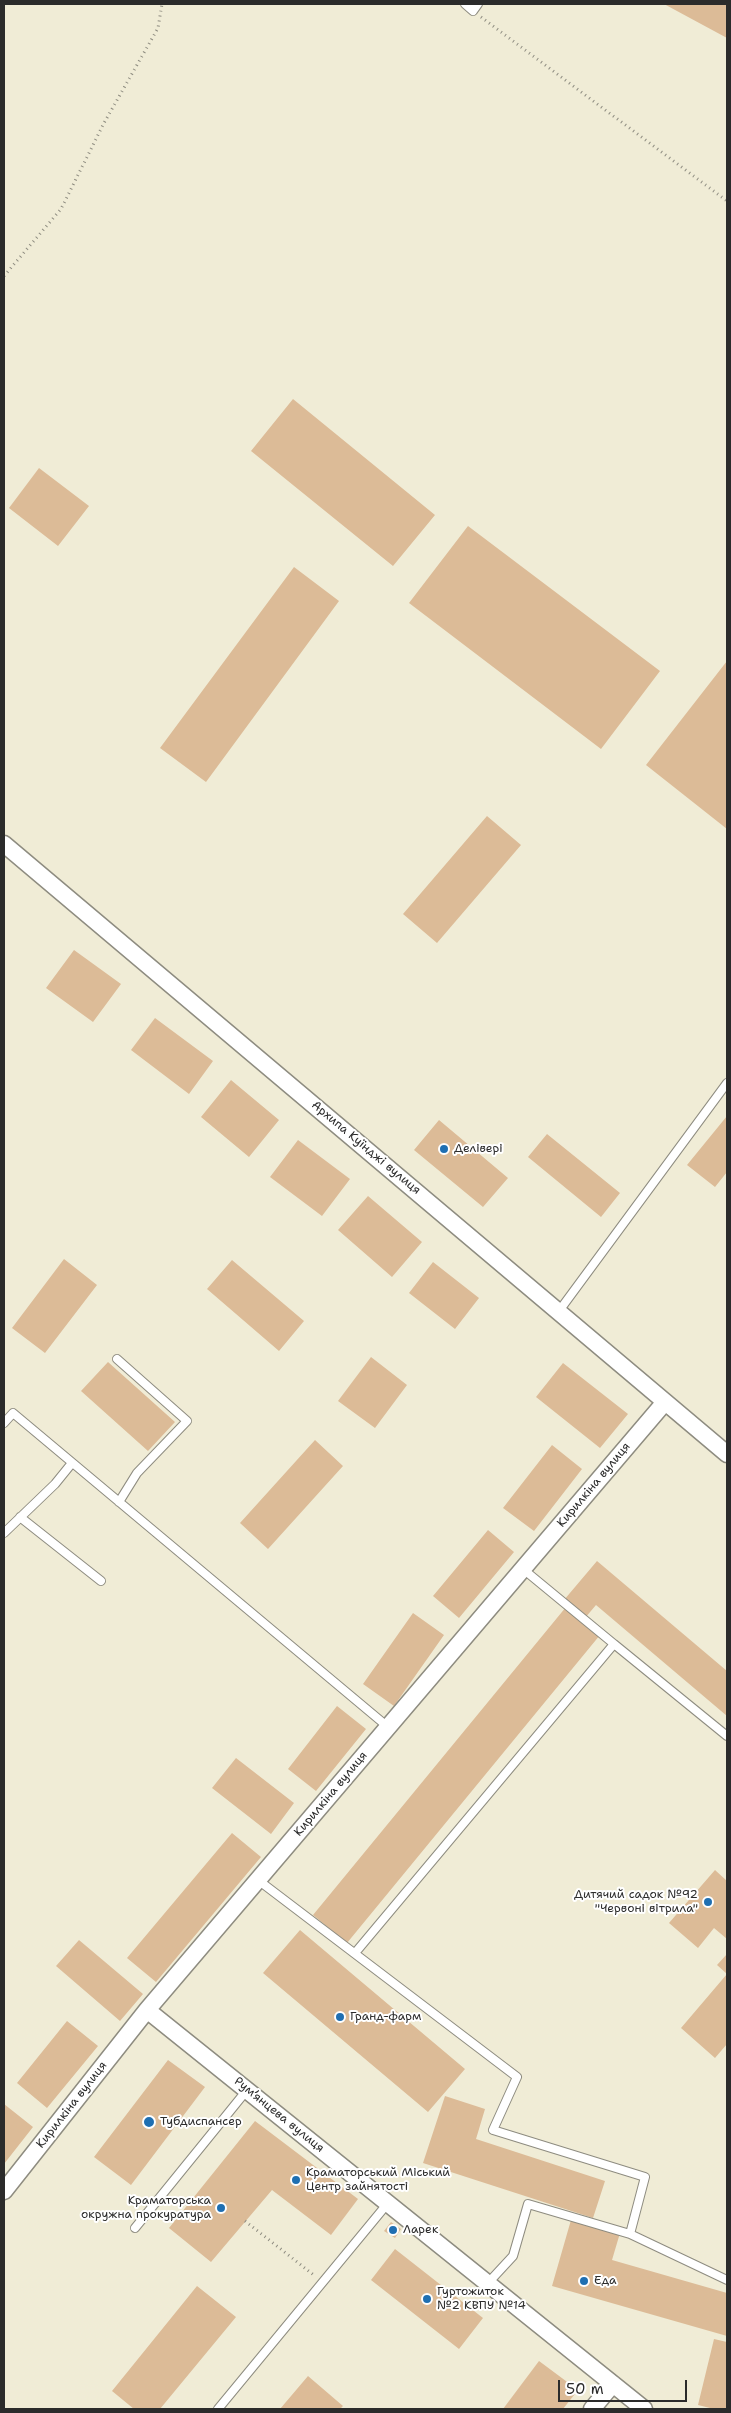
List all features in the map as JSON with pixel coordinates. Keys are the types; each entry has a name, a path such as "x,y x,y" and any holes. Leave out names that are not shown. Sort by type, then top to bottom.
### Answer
{"street":[{"name":"Архипа Куїнджі вулиця","path":"4,844 559,1310 727,1454"},
{"name":"Кирилкіна вулиця","path":"4,2191 147,2010 665,1402"},
{"name":"Рум’янцева вулиця","path":"147,2010 644,2409"},
{"path":"592,2409 613,2384"}],"lane":[{"path":"465,4 473,11 478,4"},
{"path":"559,1310 727,1083"},
{"path":"116,1359 187,1421 138,1473 120,1502"},
{"path":"4,1423 13,1413 388,1727"},
{"path":"4,1533 55,1484 72,1463"},
{"path":"20,1517 101,1581"},
{"path":"522,1569 727,1736"},
{"path":"355,1954 614,1644"},
{"path":"258,1880 517,2077 493,2130 645,2178 630,2234"},
{"path":"135,2228 247,2090"},
{"path":"218,2409 388,2203"},
{"path":"488,2283 513,2256 528,2204 630,2234 727,2280"}],"path":[{"path":"4,276 61,209 104,123 158,28 162,4"},
{"path":"473,11 727,201"},
{"path":"245,2221 323,2283"}],"building":[{"path":"664,4 727,4 727,38"},
{"path":"293,399 435,515 393,566 251,451"},
{"path":"39,468 89,506 58,546 9,508"},
{"path":"468,526 660,671 601,749 409,603"},
{"path":"294,567 339,601 206,782 160,748"},
{"path":"727,661 727,829 646,765"},
{"path":"487,816 521,845 437,943 403,914"},
{"path":"74,950 121,984 93,1022 46,988"},
{"path":"155,1018 213,1061 189,1094 131,1050"},
{"path":"231,1080 279,1120 249,1157 201,1117"},
{"path":"727,1116 727,1172 715,1187 687,1165"},
{"path":"439,1120 508,1178 483,1207 414,1150"},
{"path":"547,1134 620,1193 601,1217 528,1157"},
{"path":"298,1140 350,1179 322,1216 270,1177"},
{"path":"368,1196 422,1242 392,1277 338,1230"},
{"path":"64,1259 97,1285 45,1353 12,1328"},
{"path":"232,1260 304,1321 279,1351 207,1289"},
{"path":"433,1262 479,1298 455,1329 409,1293"},
{"path":"371,1357 407,1385 375,1428 338,1401"},
{"path":"108,1362 175,1422 148,1451 81,1391"},
{"path":"563,1363 628,1414 600,1448 536,1397"},
{"path":"315,1440 343,1466 268,1549 240,1523"},
{"path":"552,1445 582,1469 534,1531 503,1508"},
{"path":"488,1530 514,1552 459,1618 433,1596"},
{"path":"597,1561 727,1671 727,1716 596,1605 585,1618 564,1600"},
{"path":"566,1607 600,1635 347,1943 313,1915"},
{"path":"413,1613 444,1635 394,1706 363,1684"},
{"path":"337,1706 366,1729 316,1791 288,1769"},
{"path":"236,1758 294,1803 271,1834 212,1788"},
{"path":"232,1833 261,1857 156,1982 127,1958"},
{"name":"Дитячий садок №92 \"Червонi вiтрила\"","path":"715,1870 727,1881 727,1939 714,1928 698,1948 669,1923"},
{"path":"300,1930 465,2069 428,2112 263,1973"},
{"path":"79,1940 143,1994 120,2021 56,1966"},
{"path":"727,1954 727,1974 717,1965"},
{"path":"727,1974 727,2044 715,2058 681,2028"},
{"path":"67,2021 98,2046 47,2108 17,2083"},
{"name":"Тубдиспансер","path":"168,2060 205,2087 131,2185 94,2157"},
{"path":"445,2096 485,2109 476,2139 605,2181 593,2218 423,2163"},
{"path":"4,2104 33,2127 4,2164"},
{"path":"255,2121 358,2199 331,2235 272,2190 211,2262 169,2228"},
{"path":"571,2220 620,2233 612,2260 727,2293 727,2336 552,2286"},
{"name":"Ларек","path":"391,2222 401,2229 395,2238 384,2231"},
{"name":"Гуртожиток №2 КВПУ №14","path":"395,2249 483,2318 459,2349 371,2280"},
{"path":"197,2286 236,2317 160,2409 134,2409 112,2391"},
{"path":"714,2339 727,2342 727,2409 714,2409 698,2405"},
{"path":"539,2361 578,2390 563,2409 503,2409"},
{"path":"308,2376 343,2406 340,2409 280,2409"}],"place":[{"name":"Делівері","path":"444,1149"},
{"name":"Дитячий садок №92 \"Червонi вiтрила\"","path":"708,1902"},
{"name":"Гранд-фарм","path":"340,2017"},
{"name":"Тубдиспансер","path":"149,2122"},
{"name":"Краматорський Міський Центр зайнятості","path":"296,2180"},
{"name":"Краматорська окружна прокуратура","path":"221,2208"},
{"name":"Ларек","path":"393,2230"},
{"name":"Еда","path":"584,2281"},
{"name":"Гуртожиток №2 КВПУ №14","path":"427,2299"}]}
